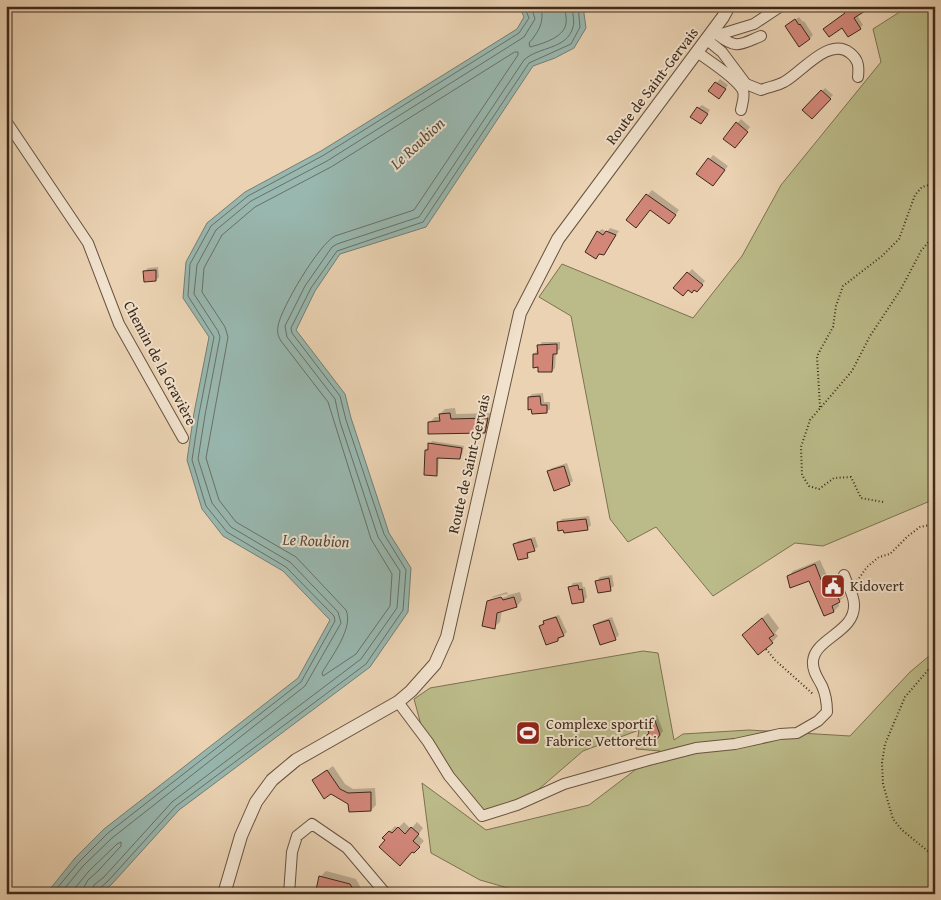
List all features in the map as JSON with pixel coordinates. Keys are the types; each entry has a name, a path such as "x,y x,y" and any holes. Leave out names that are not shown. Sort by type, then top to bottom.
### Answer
{"street":[{"name":"Route de Saint-Gervais","path":"224,894 245,827 256,802 272,780 296,760 398,702 411,691 435,664 446,637 520,313 558,239 697,52 712,36 729,6"},
{"path":"712,36 754,24 767,11 781,6"},
{"path":"712,36 734,45 761,36"},
{"path":"712,36 746,84 762,90 784,82 800,68 824,52 834,49 846,49 854,56 859,66 858,77"},
{"path":"697,52 731,77 742,89 744,97 741,110"},
{"name":"Chemin de la Gravière","path":"6,121 88,243 119,324 183,438"},
{"path":"398,702 428,742 449,776 482,816 517,805 564,784 649,760 696,748 735,744 780,734 797,733 818,721 827,712 827,704 822,687 814,672 812,661 820,647 844,628 852,615 855,606 844,576"},
{"path":"288,894 292,852 297,836 312,824 347,848 386,894"}],"path":[{"path":"820,407 817,356 833,327 836,306 844,286 882,256 899,239 915,195 922,187 935,183"},
{"path":"883,502 861,498 851,477 834,478 819,488 808,486 802,475 801,447 810,420 852,371 870,336 901,289 921,251 935,234"},
{"path":"850,590 867,567 879,557 890,554 902,541 920,527 935,524"},
{"path":"766,649 782,666 827,704"},
{"path":"935,662 905,697 885,744 882,763 884,784 893,819 902,830 935,857"},
{"path":"928,670 935,672"}],"green space":[{"path":"909,6 935,6 935,499 823,546 795,543 713,596 656,527 628,542 610,519 571,316 539,297 562,264 693,318 742,256 781,185 881,62 873,29"},
{"path":"643,651 658,653 674,740 683,734 749,730 850,736 910,672 935,651 935,894 529,894 480,880 431,853 422,783 486,830 589,805 660,751 636,749 639,730 583,751 524,802 487,812 470,800 424,736 414,699 430,688"}],"water":[{"name":"Le Roubion","path":"519,6 583,6 586,28 574,48 555,58 533,66 426,227 340,254 315,291 296,330 345,394 351,418 389,533 411,568 408,612 370,667 179,810 111,885 100,894 46,894 75,858 104,829 298,678 330,620 283,571 223,536 202,509 187,460 209,337 183,298 186,262 207,223 245,192 321,151 517,29 524,17"}],"building":[{"path":"844,6 873,6 854,18 861,29 848,37 842,28 829,37 823,29 845,13"},
{"path":"795,19 810,39 799,47 785,26"},
{"path":"715,82 726,89 719,99 708,91"},
{"path":"821,90 831,99 812,119 802,110"},
{"path":"697,107 708,114 701,124 690,117"},
{"path":"736,122 748,132 735,148 723,139"},
{"path":"708,158 725,170 713,186 696,174"},
{"path":"646,194 676,215 669,224 650,210 636,228 626,220"},
{"path":"597,231 603,235 606,231 616,235 604,255 599,254 596,259 585,252"},
{"path":"156,270 156,281 144,282 143,271"},
{"path":"687,272 703,285 697,292 694,290 692,293 688,290 683,296 673,288"},
{"path":"557,344 557,354 553,354 552,372 538,372 538,367 533,368 533,354 538,354 537,345"},
{"path":"540,396 541,405 547,405 547,413 532,414 531,409 528,410 528,397"},
{"path":"450,413 451,419 488,418 485,433 428,434 428,422 440,421 439,414"},
{"path":"428,443 462,448 460,459 437,458 437,476 424,475 425,450 428,450"},
{"path":"564,466 570,485 554,491 547,471"},
{"path":"586,519 588,530 564,533 563,530 558,531 557,522"},
{"path":"531,539 535,551 527,553 528,558 518,560 513,544"},
{"path":"815,564 822,582 830,579 840,602 832,606 834,612 824,616 809,581 790,588 787,576"},
{"path":"609,578 611,591 598,593 595,581"},
{"path":"578,585 579,590 582,589 584,602 572,604 568,587"},
{"path":"501,597 503,600 514,597 517,607 497,613 495,629 482,626 487,601"},
{"path":"556,617 564,636 558,638 558,641 546,645 539,626 544,624 543,621"},
{"path":"762,618 774,635 769,638 773,643 758,655 742,635"},
{"path":"609,620 616,640 600,645 593,625"},
{"path":"654,718 660,735 653,744 642,740 649,733 645,723"},
{"path":"327,770 340,789 348,793 371,792 371,811 349,812 348,804 331,794 324,799 312,780"},
{"path":"398,827 405,834 411,827 419,834 413,841 420,847 414,853 412,852 400,866 379,847 385,840 382,838 389,831 392,833"},
{"path":"319,876 350,884 356,894 318,894 319,891 316,890"}],"place":[{"name":"Kidovert","path":"833,586"},
{"name":"Complexe sportif Fabrice Vettoretti","path":"528,733"}]}
